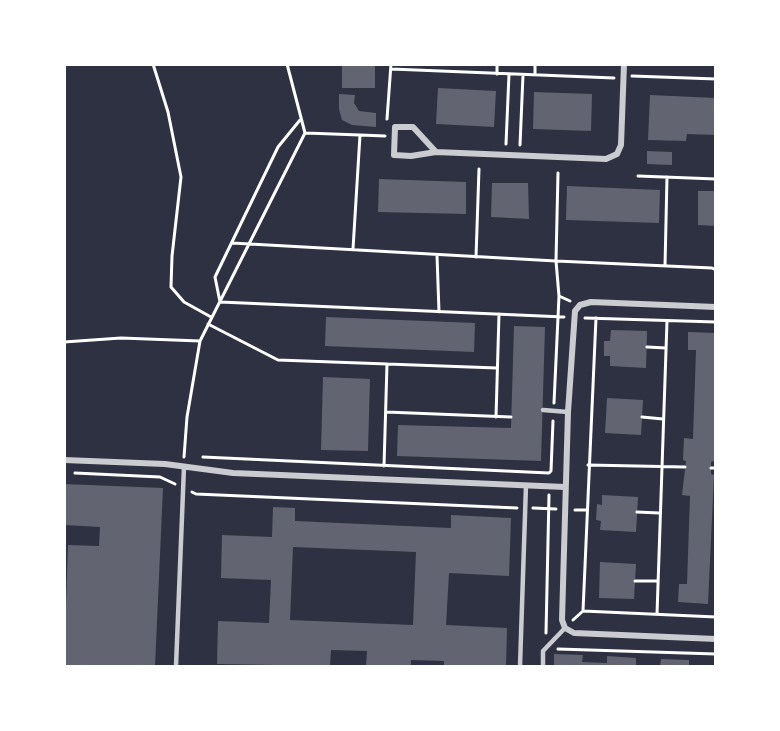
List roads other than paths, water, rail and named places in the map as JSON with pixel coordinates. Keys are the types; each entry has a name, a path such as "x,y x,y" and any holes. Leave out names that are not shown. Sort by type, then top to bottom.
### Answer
{"street":[{"path":"436,152 412,127 395,127 393,155 411,156 436,152 606,159 617,154 621,144 624,64"},
{"path":"716,307 591,302 580,305 575,311 568,412 562,620 565,628 574,633 716,639"},
{"path":"64,460 184,467 233,473 566,487"}],"lane":[{"path":"543,410 568,412"},
{"path":"176,666 184,467"},
{"path":"520,666 526,485"},
{"path":"543,666 543,651 565,628"}]}
